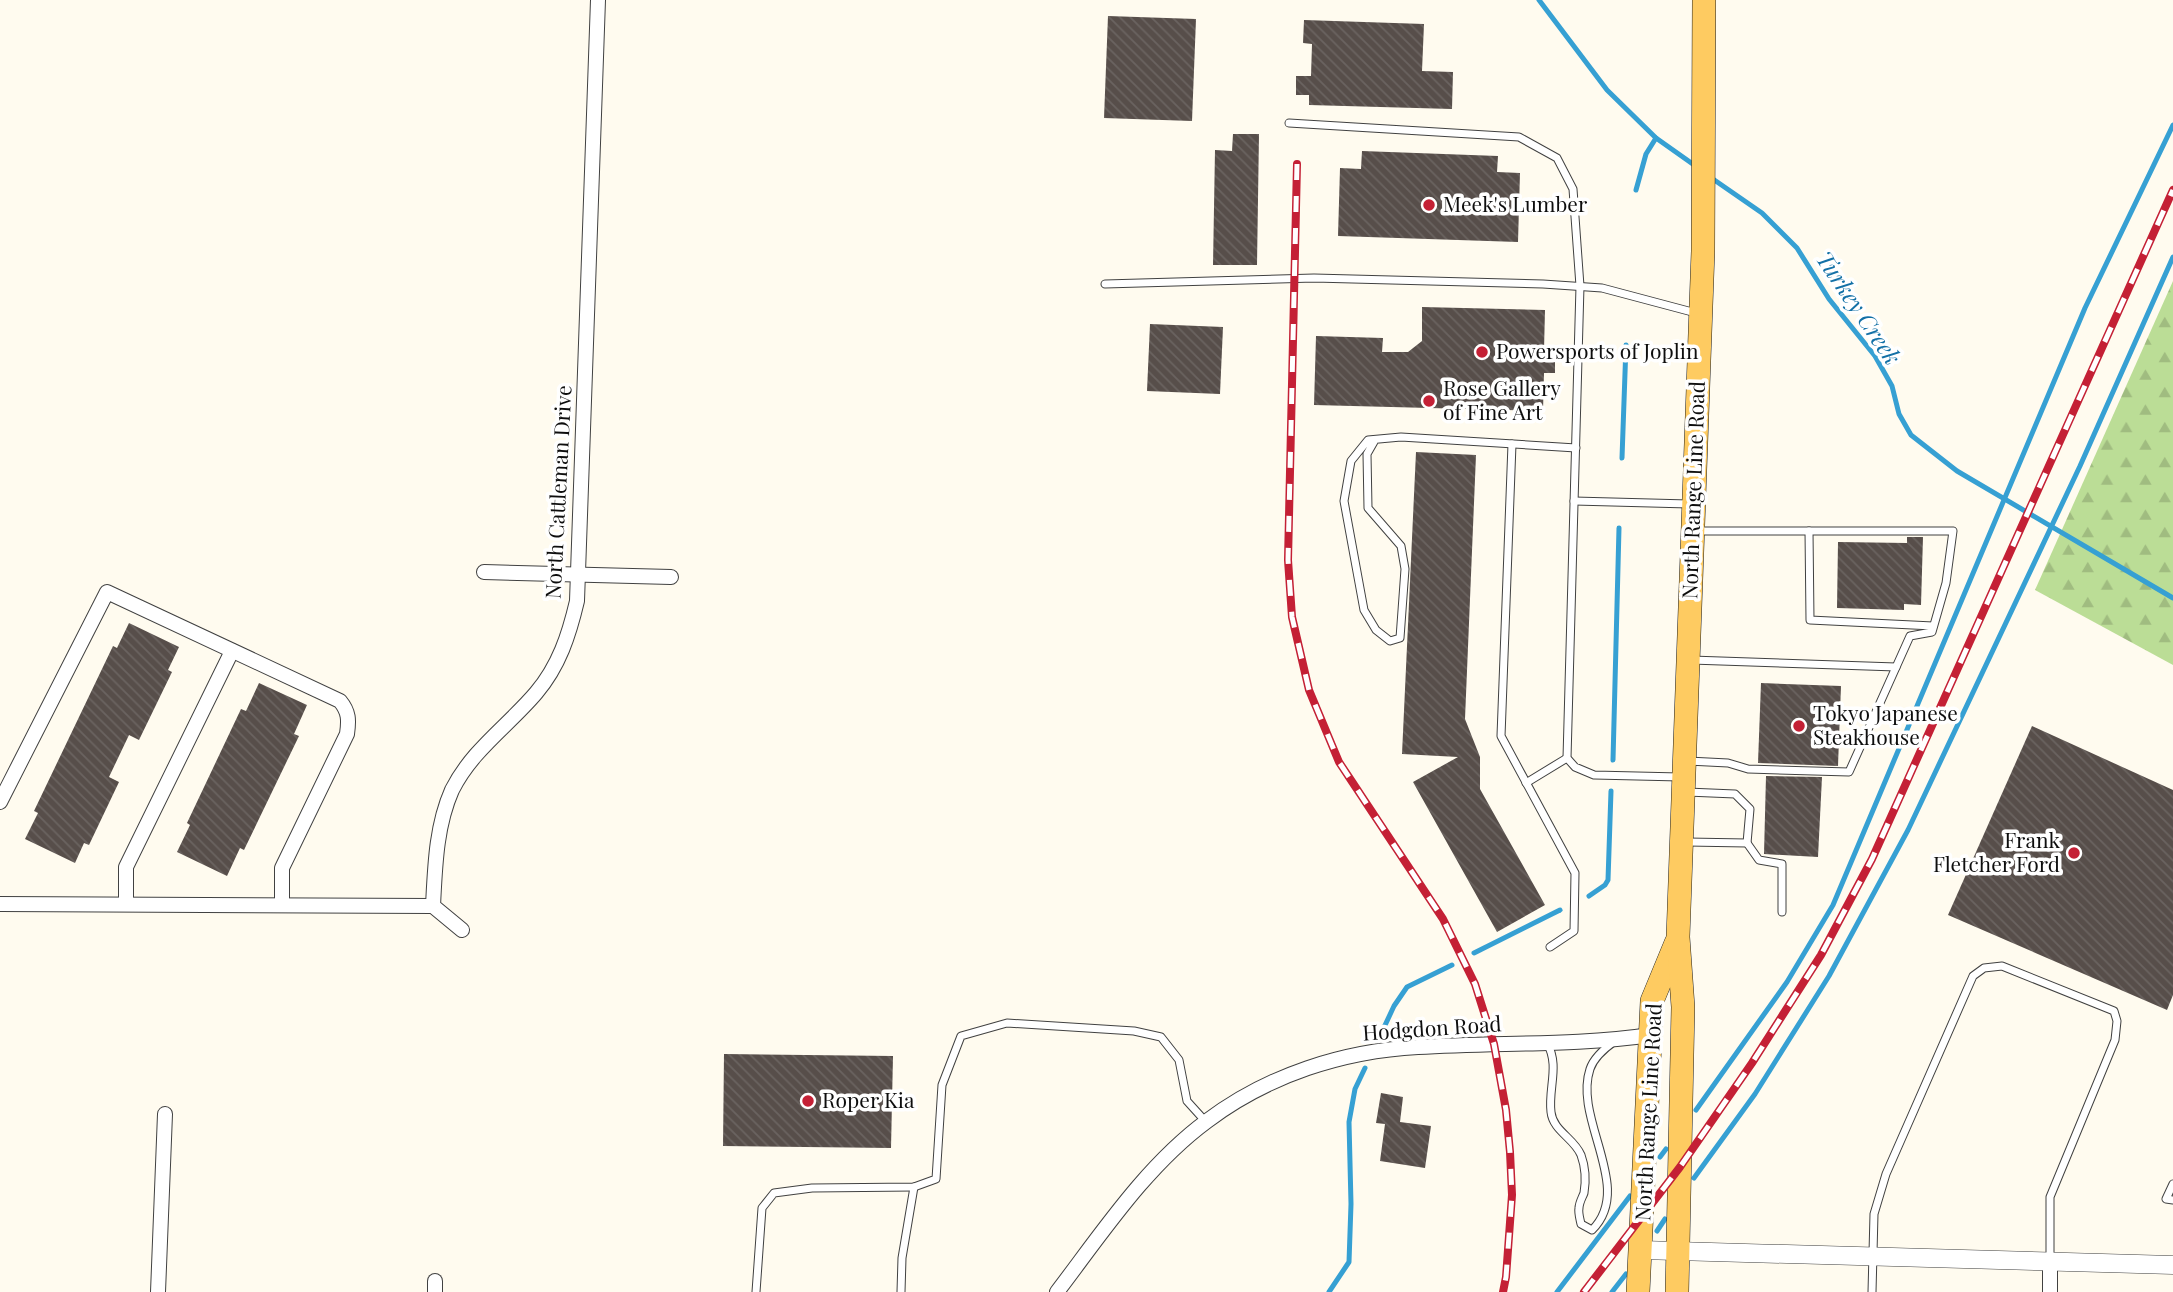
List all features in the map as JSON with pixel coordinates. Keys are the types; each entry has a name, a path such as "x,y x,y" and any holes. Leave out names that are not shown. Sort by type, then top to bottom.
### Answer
{"main road":[{"name":"North Range Line Road","path":"1677,1292 1683,1007 1678,937 1703,251 1704,0"},
{"name":"North Range Line Road","path":"1638,1292 1652,1001 1678,937"}],"street":[{"name":"North Cattleman Drive","path":"433,906 440,833 452,790 470,761 536,694 556,666 568,637 577,601 597,0"},
{"path":"484,572 671,577"},
{"path":"0,802 107,592 340,701 346,709 349,719 347,734 282,868 282,905"},
{"path":"126,904 126,867 232,651"},
{"path":"0,904 433,906 462,930"},
{"name":"Hodgdon Road","path":"1057,1292 1128,1199 1165,1159 1206,1122 1245,1096 1273,1082 1312,1066 1341,1058 1400,1048 1615,1040 1651,1035"},
{"path":"158,1292 165,1114"},
{"path":"1641,1250 2173,1265"},
{"path":"2050,1262 2050,1292"}],"lane":[{"path":"1289,122 1519,137 1557,158 1573,189 1580,286 1567,758 1575,767 1594,775 1684,777 1735,794 1750,809 1747,843 1759,860 1782,864 1782,912"},
{"path":"1105,284 1314,278 1580,286 1602,288 1700,314"},
{"path":"1375,440 1367,454 1368,509 1401,547 1405,569 1400,638 1390,641 1376,630 1364,610 1344,500 1351,461 1368,440 1401,437 1576,447"},
{"path":"1511,444 1501,736 1575,873 1574,931 1550,947"},
{"path":"1574,500 1693,504"},
{"path":"1684,777 1728,763 1748,768 1849,772 1910,636 1932,632 1946,583 1953,531 1693,531"},
{"path":"1809,531 1810,620 1934,626"},
{"path":"1688,660 1896,667"},
{"path":"1526,783 1567,758"},
{"path":"1682,842 1747,843"},
{"path":"1872,1292 1874,1214 1886,1174 1973,976 1984,968 2002,966 2114,1011 2117,1021 2115,1040 2050,1197 2050,1262"},
{"path":"756,1292 762,1208 774,1193 812,1188 914,1187 936,1179 942,1085 961,1037 1007,1023 1135,1031 1161,1037 1179,1060 1187,1101 1206,1122"},
{"path":"1547,1043 1551,1050 1554,1072 1551,1112 1557,1129 1580,1154 1585,1175 1584,1192 1578,1207 1581,1224 1592,1230 1602,1221 1607,1200 1600,1147 1589,1116 1586,1092 1590,1068 1600,1052 1615,1040"},
{"path":"2173,1184 2166,1199 2173,1200"},
{"path":"901,1292 902,1258 914,1187"}],"green space":[{"path":"2173,281 2173,665 2035,590"}],"building":[{"path":"1108,16 1196,19 1192,121 1104,118"},
{"path":"1304,20 1424,24 1422,71 1453,72 1452,109 1309,105 1309,95 1296,95 1296,76 1311,76 1312,44 1303,43"},
{"path":"1233,134 1259,134 1257,265 1213,265 1215,150 1232,151"},
{"name":"Meek's Lumber","path":"1362,151 1498,156 1497,172 1520,173 1518,242 1338,236 1340,168 1361,169"},
{"name":"Powersports of Joplin","path":"1422,307 1545,310 1544,350 1555,350 1555,373 1544,373 1543,411 1314,405 1316,336 1383,338 1382,352 1408,352 1422,341"},
{"path":"1150,324 1223,327 1220,394 1147,391"},
{"path":"1416,452 1476,455 1465,719 1480,757 1480,789 1545,905 1497,932 1413,782 1458,757 1402,754"},
{"path":"1907,537 1923,537 1921,605 1904,604 1904,610 1837,608 1838,542 1907,543"},
{"path":"129,623 179,647 168,670 172,672 139,740 129,735 109,777 119,782 89,845 84,843 75,863 25,839 38,813 34,811 113,646 117,648"},
{"path":"259,683 307,705 294,734 299,736 244,850 240,848 227,876 177,852 190,825 187,823 241,709 246,711"},
{"name":"Tokyo Japanese Steakhouse","path":"1761,683 1841,686 1838,766 1758,763"},
{"name":"Frank Fletcher Ford","path":"2032,726 2173,790 2173,995 2167,1010 1948,915"},
{"path":"1766,776 1822,777 1818,857 1764,854"},
{"name":"Roper Kia","path":"724,1054 893,1056 891,1148 723,1146"},
{"path":"1381,1093 1403,1097 1400,1122 1431,1126 1425,1168 1380,1161 1385,1124 1376,1123"}],"waterway":[{"name":"Turkey Creek","path":"1539,0 1607,90 1656,138 1697,167"},
{"path":"1696,1110 1787,982 1833,905 2085,308 2173,125"},
{"path":"1636,190 1646,154 1656,138"},
{"name":"Turkey Creek","path":"1710,177 1762,213 1797,248 1829,299 1875,356 1892,386 1899,414 1911,435 1957,471 2173,598"},
{"path":"1694,1178 1755,1094 1829,976 1908,830 2080,466 2173,257"},
{"path":"1622,458 1626,345"},
{"path":"1613,760 1619,528"},
{"path":"1589,896 1608,880 1611,791"},
{"path":"1474,953 1560,910"},
{"path":"1380,1036 1394,1006 1407,987 1452,965"},
{"path":"1329,1292 1349,1262 1349,1122 1355,1089 1365,1068"},
{"path":"1660,1157 1666,1149"},
{"path":"1557,1292 1630,1196"},
{"path":"1657,1231 1665,1219"},
{"path":"1612,1292 1626,1274"}],"railway":[{"path":"1297,164 1288,560 1292,617 1309,690 1339,762 1443,919 1475,984 1494,1044 1506,1110 1512,1195 1503,1292"},
{"path":"1584,1292 1680,1167 1752,1063 1821,955 1872,859 2173,190"}],"place":[{"name":"Meek's Lumber","path":"1429,205"},
{"name":"Powersports of Joplin","path":"1482,352"},
{"name":"Rose Gallery of Fine Art","path":"1429,401"},
{"name":"Tokyo Japanese Steakhouse","path":"1799,726"},
{"name":"Frank Fletcher Ford","path":"2074,853"},
{"name":"Roper Kia","path":"808,1101"}]}
